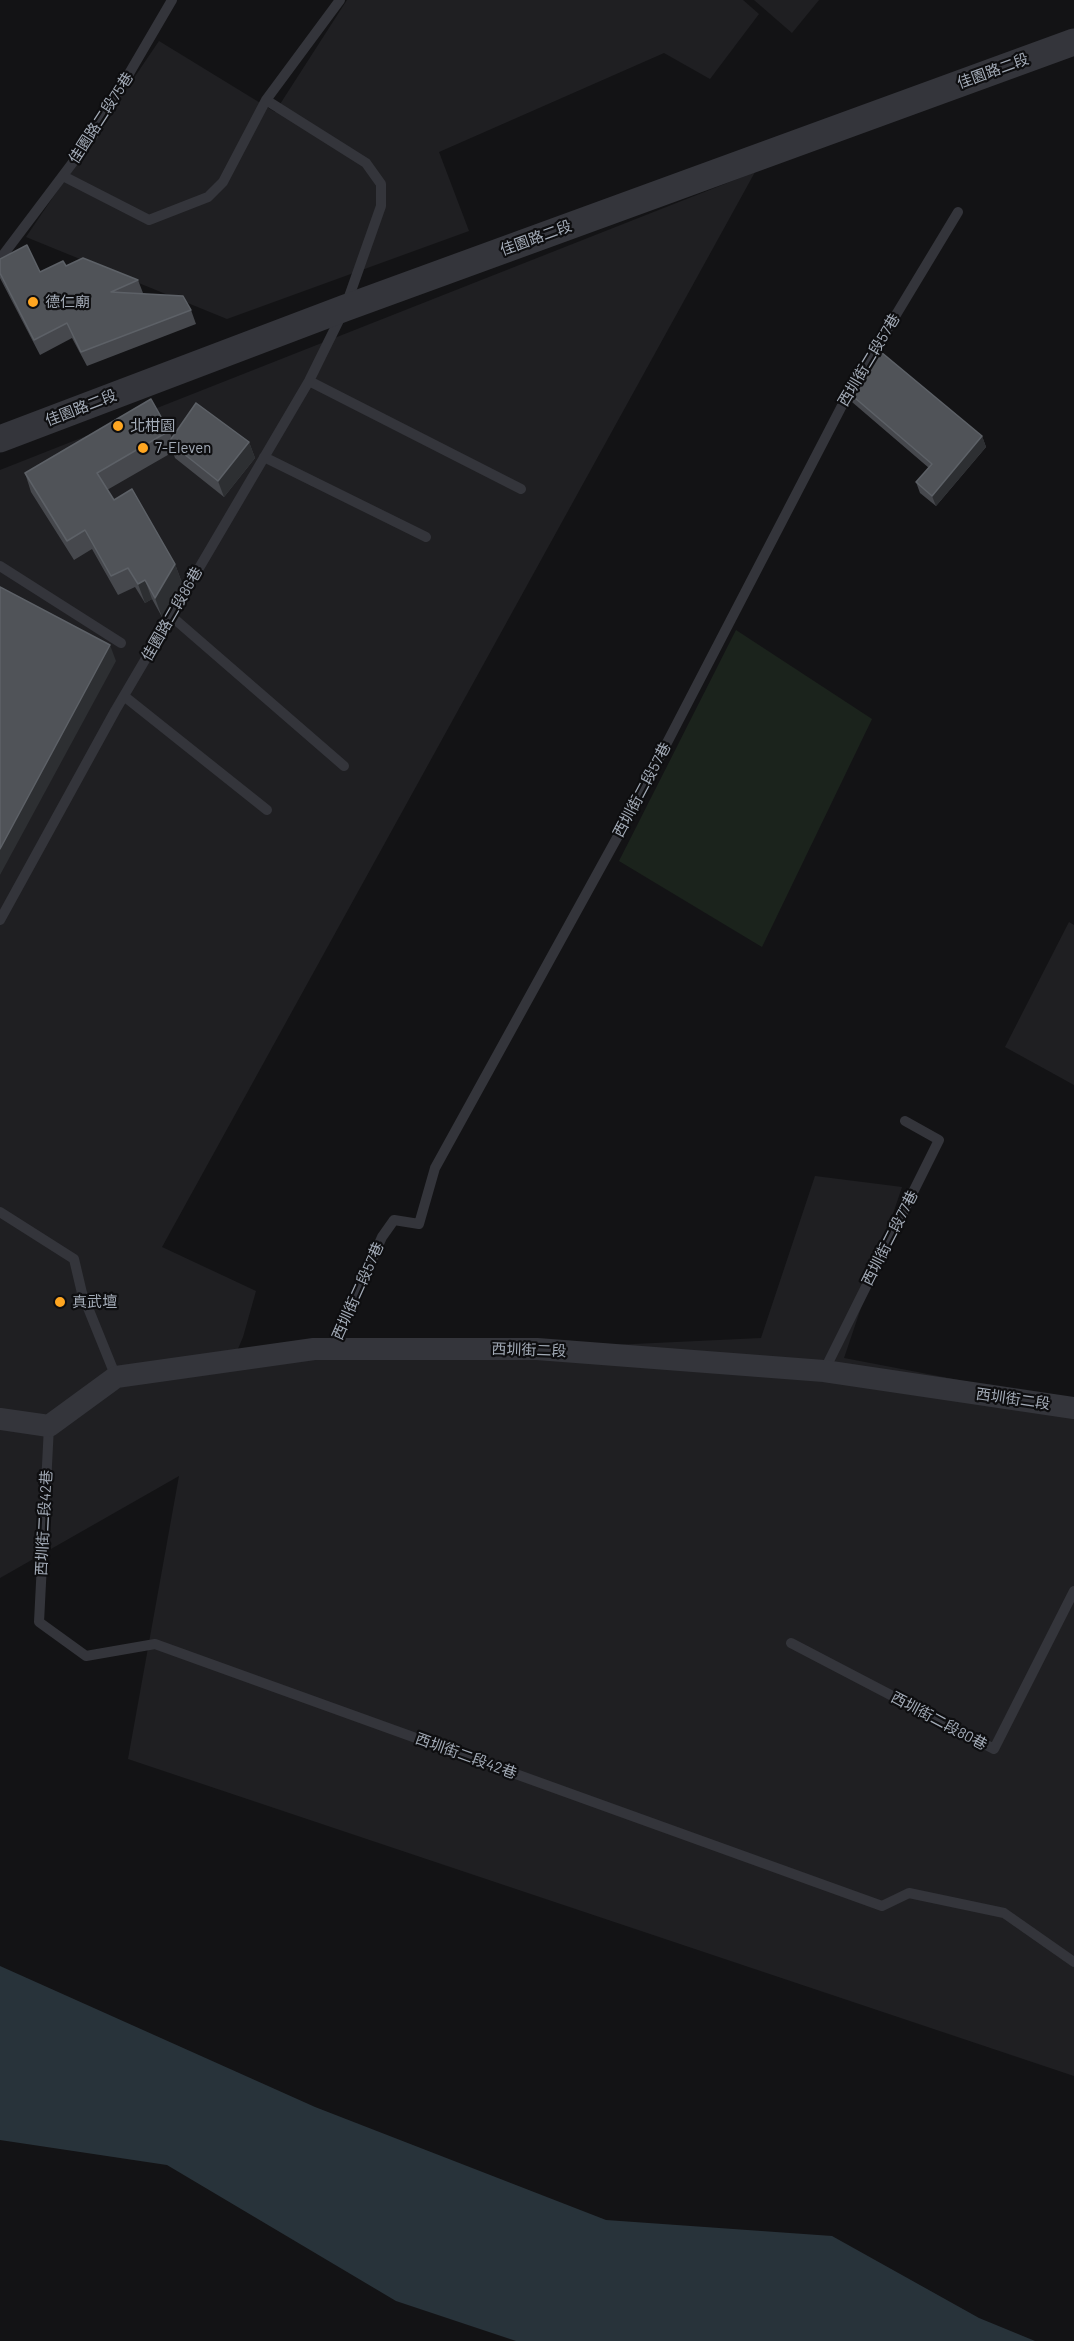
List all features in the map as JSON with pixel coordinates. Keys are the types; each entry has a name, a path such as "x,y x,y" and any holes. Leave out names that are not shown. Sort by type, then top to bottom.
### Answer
{"street":[{"name":"佳園路二段","path":"0,439 345,308 1074,42"},
{"name":"西圳街二段","path":"49,1426 116,1377 314,1349 537,1349 824,1371 1074,1408"},
{"path":"0,1419 49,1426"}],"lane":[{"name":"佳園路二段75巷","path":"0,259 92,137 172,0"},
{"path":"63,176 149,220 208,197 223,182 266,100 340,0"},
{"name":"佳園路二段86巷","path":"0,920 124,696 309,381 345,308 381,206 381,184 366,163 266,100"},
{"name":"西圳街二段57巷","path":"332,1349 382,1237 394,1220 419,1224 435,1168 629,816 847,396 958,212"},
{"path":"309,381 521,489"},
{"path":"264,457 426,537"},
{"path":"0,566 121,643"},
{"path":"171,616 344,766"},
{"path":"124,696 267,810"},
{"name":"西圳街二段77巷","path":"824,1371 939,1140 905,1121"},
{"path":"0,1212 74,1259 82,1293 116,1377"},
{"name":"西圳街二段42巷","path":"49,1426 39,1622 86,1656 155,1644 882,1906 909,1893 1004,1913 1074,1962"},
{"name":"西圳街二段80巷","path":"791,1643 994,1749 1072,1598"}],"shaded area":[{"path":"347,0 743,0 759,14 710,79 664,53 439,152 469,231 227,319 26,237 159,41 275,112"},
{"path":"754,0 819,0 792,33"},
{"path":"755,172 162,1247 256,1291 243,1337 232,1363 761,1338 815,1176 902,1187 844,1358 1074,1402 1074,2076 128,1759 179,1476 0,1578 0,470"},
{"path":"736,630 872,719 762,947 619,861"},
{"path":"1069,922 1074,925 1074,1085 1005,1047"},
{"path":"0,1966 315,2107 606,2220 832,2236 979,2318 1035,2341 516,2341 396,2301 167,2165 0,2140"}],"building":[{"path":"27,245 40,272 63,261 66,266 83,258 138,280 111,292 183,296 191,310 81,352 67,323 34,340 0,273 0,259"},
{"path":"881,352 982,436 932,496 916,482 932,464 848,392"},
{"path":"151,399 169,431 97,473 114,500 132,489 175,564 155,598 145,580 138,584 128,568 111,576 85,530 67,541 25,473"},
{"path":"196,403 249,442 218,481 169,442"},
{"path":"0,587 110,645 0,849"}],"place":[{"name":"德仁廟","path":"33,302"},
{"name":"北柑園","path":"118,426"},
{"name":"7-Eleven","path":"143,448"},
{"name":"真武壇","path":"60,1302"}]}
